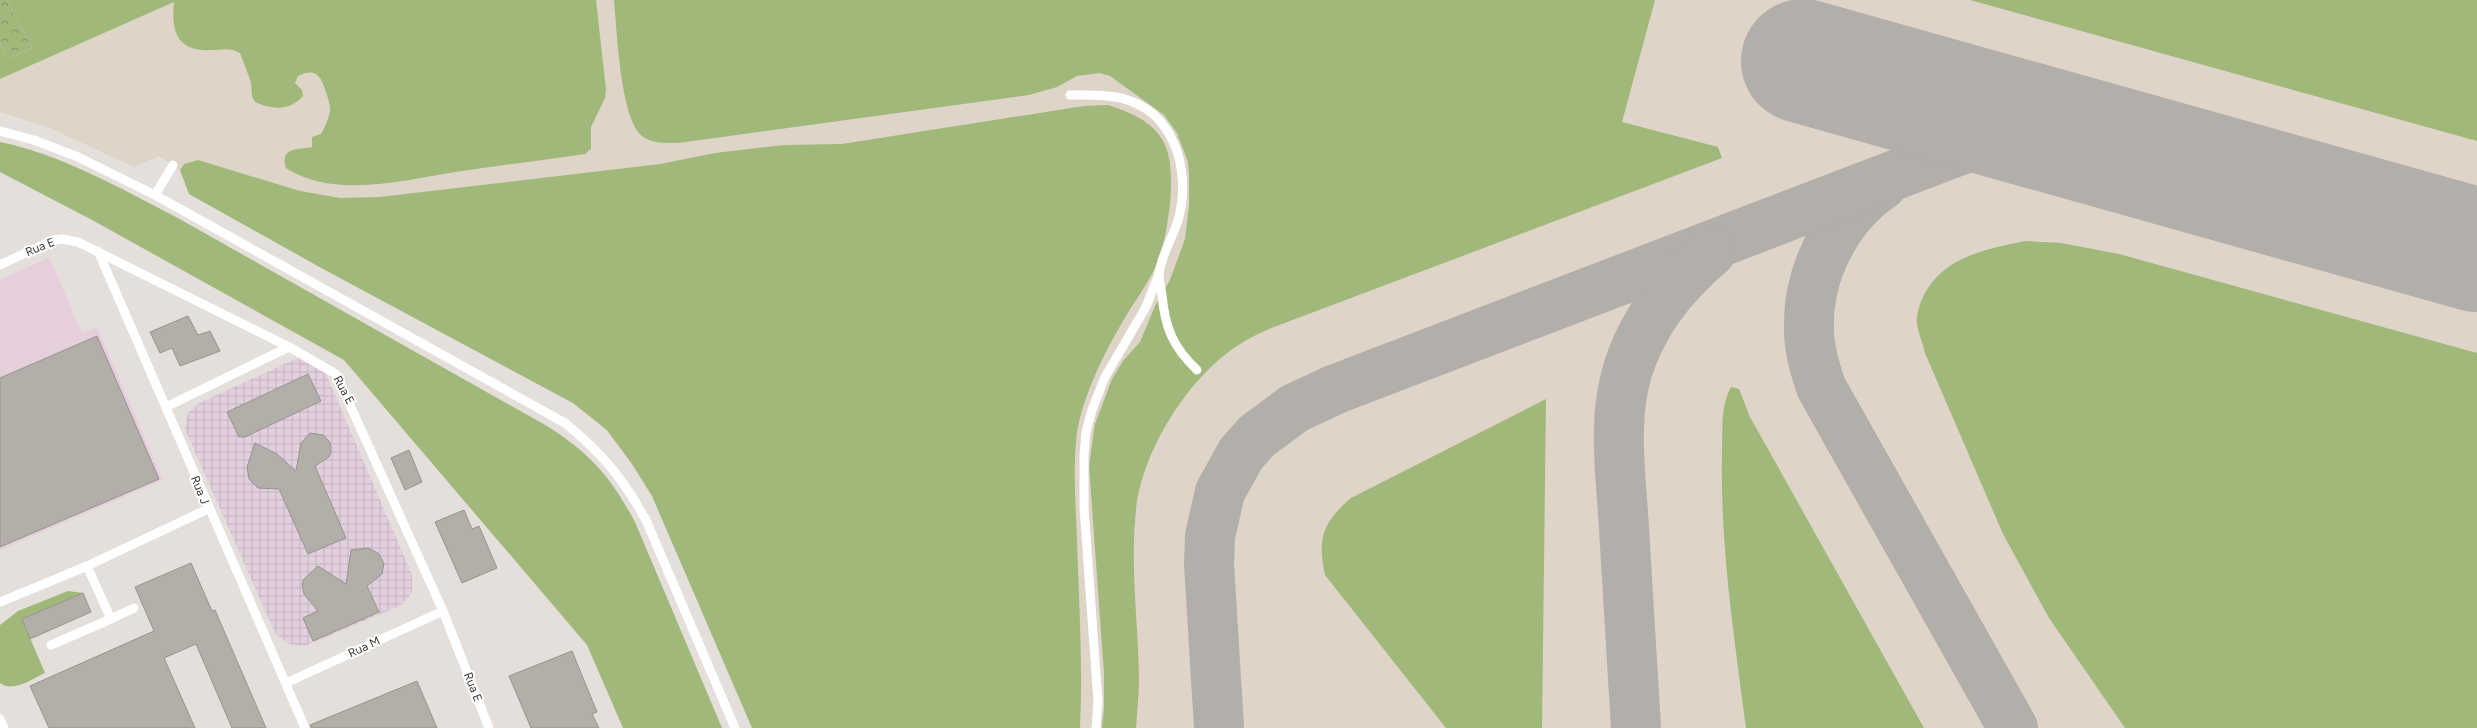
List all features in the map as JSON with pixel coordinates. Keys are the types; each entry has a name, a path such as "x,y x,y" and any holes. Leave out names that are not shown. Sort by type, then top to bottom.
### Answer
{"lane":[{"path":"1070,95 1101,94 1122,98 1140,105 1160,121 1178,149 1183,167 1183,188 1179,217 1159,274 1146,308 1105,377 1092,410 1086,432 1084,456 1084,508 1098,701 1096,728"},
{"path":"0,131 34,140 78,157 155,195 565,423 593,446 614,467 646,520 735,728"},
{"path":"155,195 173,165"},
{"name":"Rua E","path":"0,265 53,240 62,239 78,242 332,370 339,378 443,611 489,728"},
{"name":"Rua J","path":"98,251 166,407 208,509 305,728"},
{"path":"1159,274 1166,324 1174,343 1197,370"},
{"path":"166,407 289,347"},
{"path":"0,602 87,566 208,509"},
{"path":"87,566 111,619"},
{"path":"52,645 134,608"},
{"name":"Rua M","path":"286,683 443,611"},
{"path":"0,719 4,728"}],"shaded area":[{"path":"179,0 2477,0 2477,728 753,728 652,496 632,464 606,430 573,403 325,270 189,194 180,170 159,156 134,167 50,128 0,112 0,79"},
{"path":"49,257 82,333 97,327 163,480 0,550 0,280"},
{"path":"300,357 326,374 412,575 412,593 400,606 305,646 288,644 275,633 185,429 188,413 199,403"}],"green space":[{"path":"0,0 7,0 32,48 8,58 0,43"},
{"path":"7,0 596,0 606,90 605,98 591,127 591,149 585,154 395,182 349,185 326,183 305,178 286,168 285,161 285,156 288,152 312,147 312,137 321,134 328,120 330,105 321,79 315,73 310,72 298,76 295,83 302,90 303,96 298,101 287,107 268,107 255,102 252,96 251,82 240,53 230,49 200,50 191,48 184,44 175,31 173,13 174,2 0,79 0,43 8,58 32,48"},
{"path":"614,0 1655,0 1622,122 1718,147 1722,158 1269,329 1241,343 1219,360 1201,377 1185,396 1170,418 1147,464 1140,487 1134,531 1134,572 1139,677 1136,728 1102,728 1104,709 1104,673 1089,466 1095,424 1112,379 1123,361 1140,342 1155,306 1170,280 1185,239 1189,206 1189,175 1188,162 1177,133 1164,115 1110,76 1100,73 1077,76 1057,87 1029,95 678,143 655,142 642,136 635,126 629,111 624,93 618,51"},
{"path":"1970,0 2477,0 2477,141"},
{"path":"1108,105 1127,112 1142,120 1154,129 1168,152 1171,184 1170,204 1163,246 1157,262 1151,276 1118,330 1094,377 1082,410 1078,427 1075,454 1075,479 1081,658 1080,728 752,728 652,496 632,464 607,430 573,403 325,270 189,194 180,170 184,164 198,160 300,191 340,198 380,197 660,164 715,153 784,145 842,144 1084,106"},
{"path":"0,142 45,155 68,164 112,184 176,217 547,426 576,446 608,479 635,522 722,728 623,728 587,645 344,360 94,221 0,172"},
{"path":"2025,241 2061,243 2119,254 2477,353 2477,728 2125,728 2049,618 2003,534 1925,353 1918,327 1917,314 1924,296 1928,288 1937,277 1947,268 1971,255 1997,247"},
{"path":"1731,387 1739,389 1750,417 1924,728 1746,728 1729,591 1723,523 1723,419 1727,395"},
{"path":"1546,399 1542,728 1446,728 1325,575 1322,551 1324,532 1334,515 1351,498"},
{"path":"68,591 83,593 22,619 45,673 17,686 5,686 0,683 0,625 18,611"}],"building":[{"path":"188,316 198,335 210,331 220,351 180,366 172,348 160,353 150,332"},
{"path":"97,336 159,479 0,547 0,378"},
{"path":"308,374 321,401 245,437 239,437 227,412"},
{"path":"310,433 323,435 330,442 331,452 329,457 315,466 346,538 308,554 279,489 258,488 249,479 247,467 255,443 277,454 296,471 301,443"},
{"path":"409,450 422,482 405,490 391,458"},
{"path":"464,510 472,529 479,526 497,568 462,583 435,522"},
{"path":"368,548 378,553 384,563 382,574 367,586 379,612 313,641 303,618 318,611 304,594 302,584 304,579 318,566 346,584 351,550"},
{"path":"191,563 212,611 215,610 266,728 232,728 196,644 164,658 195,728 49,728 30,686 154,631 135,587"},
{"path":"83,593 91,612 30,639 22,619"},
{"path":"572,651 597,712 592,714 599,728 531,728 509,676"},
{"path":"417,681 437,728 311,728 310,725"}],"taxiway":[{"path":"1219,728 1209,564 1210,536 1220,492 1241,454 1257,436 1295,408 1336,389 1971,146 1989,141 2045,137 2225,180"},
{"path":"1882,185 1851,213 1838,230 1819,268 1813,288 1810,309 1809,337 1813,359 1821,387 2013,728"},
{"path":"1636,728 1619,448 1620,408 1623,388 1634,352 1651,319 1672,290 1711,252"}],"runway":[{"path":"1803,61 2477,250"}]}
